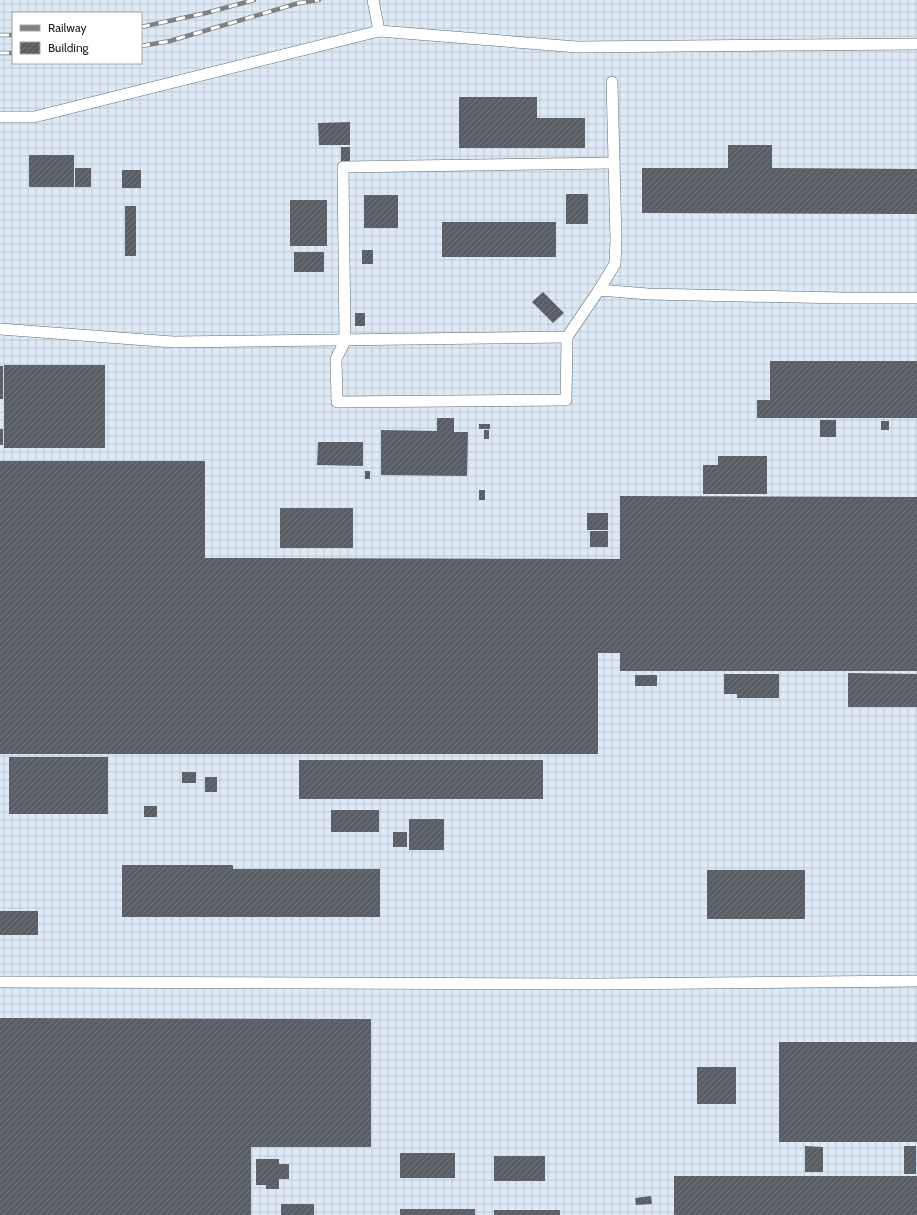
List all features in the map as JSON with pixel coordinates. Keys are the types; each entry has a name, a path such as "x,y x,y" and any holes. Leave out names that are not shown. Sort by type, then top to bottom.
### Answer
{"lane":[{"path":"373,0 379,32"},
{"path":"0,117 34,117 379,32 577,47 917,44"},
{"path":"612,82 616,240 616,264 567,338 566,400 337,402 336,359 345,341 344,167 614,163"},
{"path":"599,290 648,294 917,298"},
{"path":"0,329 173,342 567,338"},
{"path":"0,982 598,984 917,981"}],"shaded area":[{"path":"0,0 917,0 917,1215 0,1215"}],"building":[{"path":"459,97 537,97 537,118 585,118 585,148 459,148"},
{"path":"350,122 350,145 319,145 318,123"},
{"path":"728,145 772,145 772,168 917,169 917,214 642,213 642,168 728,168"},
{"path":"341,147 350,147 350,161 341,161"},
{"path":"29,155 74,155 74,187 29,187"},
{"path":"75,168 91,168 91,187 75,187"},
{"path":"122,170 141,170 141,188 122,188"},
{"path":"566,194 588,194 588,224 566,224"},
{"path":"364,195 398,195 398,228 364,228"},
{"path":"290,200 327,200 327,246 290,246"},
{"path":"125,206 136,206 136,256 125,256"},
{"path":"442,222 556,222 556,257 442,257"},
{"path":"362,250 373,250 373,264 362,264"},
{"path":"294,252 324,252 324,272 294,272"},
{"path":"543,292 564,313 553,323 532,302"},
{"path":"355,313 365,313 365,326 355,326"},
{"path":"770,361 917,361 917,418 757,418 757,400 770,400"},
{"path":"4,365 105,365 105,448 4,448"},
{"path":"0,366 3,366 3,399 0,399"},
{"path":"437,418 454,418 454,432 468,432 467,476 381,475 381,430 437,431"},
{"path":"820,420 836,420 836,437 820,437"},
{"path":"881,421 889,421 889,430 881,430"},
{"path":"479,424 490,424 490,429 479,429"},
{"path":"0,429 3,429 3,445 0,445"},
{"path":"484,430 489,430 489,439 484,439"},
{"path":"318,442 363,442 363,466 317,465"},
{"path":"718,456 767,456 767,494 703,494 703,465 718,465"},
{"path":"0,461 205,461 205,558 620,559 620,496 917,497 917,671 620,671 620,653 598,653 598,754 0,754"},
{"path":"365,471 370,471 370,479 365,479"},
{"path":"479,490 485,490 485,500 479,500"},
{"path":"280,508 353,508 353,548 280,548"},
{"path":"587,513 608,513 608,530 587,530"},
{"path":"590,531 608,531 608,547 590,547"},
{"path":"848,673 917,674 917,707 848,707"},
{"path":"724,674 779,674 779,698 737,698 737,694 724,694"},
{"path":"635,675 657,675 657,686 635,686"},
{"path":"9,757 108,757 108,814 9,814"},
{"path":"299,760 543,760 543,799 299,799"},
{"path":"182,772 196,772 196,783 182,783"},
{"path":"205,777 217,777 217,792 205,792"},
{"path":"144,806 157,806 157,817 144,817"},
{"path":"331,810 379,810 379,832 331,832"},
{"path":"409,819 444,819 444,850 409,850"},
{"path":"393,832 407,832 407,847 393,847"},
{"path":"122,865 233,865 233,869 380,869 380,917 122,917"},
{"path":"707,870 805,870 805,919 707,919"},
{"path":"0,911 38,911 38,935 0,935"},
{"path":"0,1018 371,1019 371,1147 251,1147 251,1215 0,1215"},
{"path":"779,1042 917,1042 917,1142 779,1142"},
{"path":"697,1067 736,1067 736,1104 697,1104"},
{"path":"805,1146 823,1147 823,1172 805,1172"},
{"path":"904,1146 916,1146 916,1174 904,1174"},
{"path":"400,1153 455,1153 455,1178 400,1178"},
{"path":"494,1156 545,1156 545,1181 494,1181"},
{"path":"256,1159 279,1159 279,1164 289,1164 289,1179 279,1179 279,1189 266,1189 266,1185 256,1185"},
{"path":"674,1176 917,1176 917,1215 674,1215"},
{"path":"651,1196 652,1204 636,1205 635,1198"},
{"path":"281,1204 314,1204 314,1215 281,1215"},
{"path":"400,1209 475,1209 475,1215 400,1215"},
{"path":"494,1210 560,1210 560,1215 494,1215"}],"railway":[{"path":"142,27 206,13 254,0"},
{"path":"142,46 170,41 299,3 319,0"},
{"path":"0,35 12,35"},
{"path":"0,53 12,53"}]}
